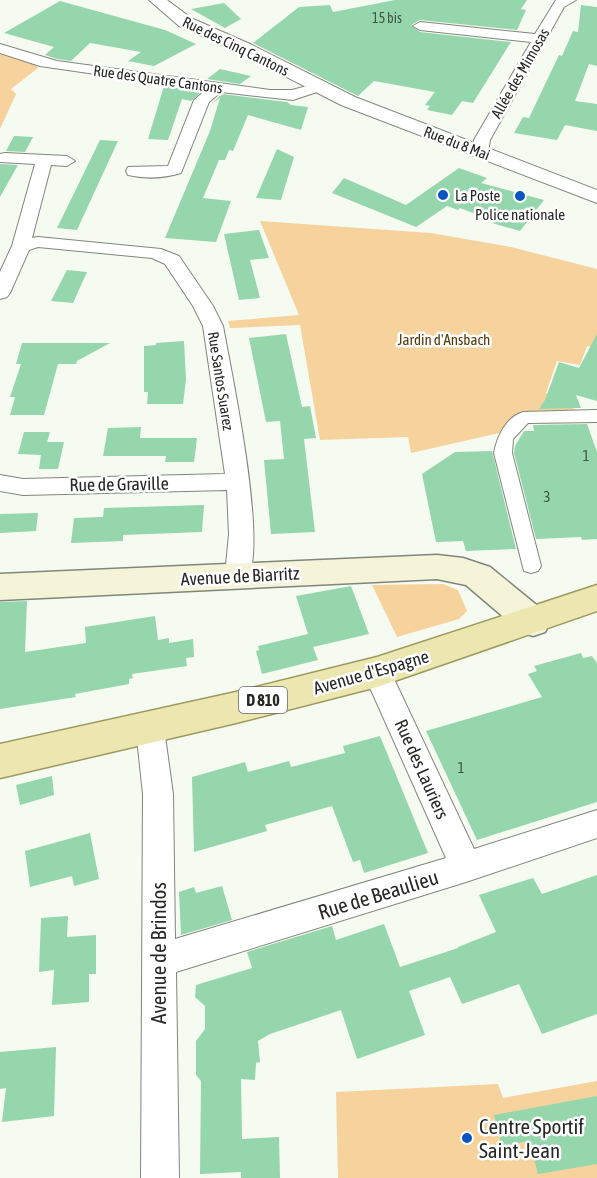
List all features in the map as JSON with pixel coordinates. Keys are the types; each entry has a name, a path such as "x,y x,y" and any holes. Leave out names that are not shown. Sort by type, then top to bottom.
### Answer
{"main road":[{"name":"Avenue de Biarritz","path":"0,587 437,567 463,570 478,576 533,622"},
{"name":"Avenue d'Espagne","path":"0,761 150,729 377,672 533,622 597,598"},
{"name":"D 810","path":"533,622 573,628 597,622"}],"street":[{"name":"Rue des Cinq Cantons","path":"157,0 185,21 244,48 318,87"},
{"name":"Allée des Mimosas","path":"480,152 482,140 558,6 561,2 569,0"},
{"path":"420,26 539,39"},
{"name":"Rue des Quatre Cantons","path":"0,48 49,63 270,94 293,95 318,87"},
{"path":"134,171 175,170 202,100 218,87"},
{"name":"Rue du 8 Mai","path":"318,87 348,101 597,197"},
{"path":"5,158 68,161"},
{"path":"0,293 21,246 44,160"},
{"name":"Rue Santos Suarez","path":"21,246 38,242 155,253 172,260 203,306 213,326 238,482 241,534 238,575"},
{"path":"531,566 503,453 505,438 523,418 597,416"},
{"name":"Rue de Graville","path":"0,483 23,486 238,482"},
{"name":"Rue des Lauriers","path":"377,672 466,867"},
{"name":"Avenue de Brindos","path":"150,729 158,794 160,1178"},
{"name":"Rue de Beaulieu","path":"158,961 466,867 597,824"}],"green space":[{"path":"0,51 35,63 38,68 11,89 16,94 0,129"},
{"name":"Jardin d'Ansbach","path":"260,221 431,233 511,247 597,269 597,348 587,346 580,365 557,361 546,393 583,414 520,416 504,432 411,453 408,437 320,440 300,325 230,328 228,321 299,315"},
{"path":"443,584 458,590 467,611 459,619 397,637 372,585"},
{"name":"Centre Sportif Saint-Jean","path":"597,1081 597,1178 338,1178 336,1092 498,1084 503,1098"}],"building":[{"path":"395,0 527,0 521,9 526,10 517,30 420,20 411,25 420,32 511,42 473,103 462,101 452,115 427,110 430,106 425,105 435,92 374,81 358,96 253,43 299,7 330,5 333,12"},
{"path":"60,1 165,30 196,44 154,66 128,61 141,52 90,43 71,61 57,59 45,55 54,47 4,33"},
{"path":"224,3 241,19 225,28 191,9"},
{"path":"581,5 597,7 597,66 589,64 575,101 597,104 597,131 565,125 557,140 514,133 523,117 529,118 573,31 578,32"},
{"path":"220,69 251,76 240,84 207,79"},
{"path":"164,86 201,92 191,101 182,99 168,140 148,139"},
{"path":"222,94 287,102 291,105 308,107 301,130 248,115 233,151 229,150 225,160 219,160 203,198 231,201 216,242 165,238 210,131 220,98 211,104"},
{"path":"14,136 33,137 25,152 6,151"},
{"path":"100,140 118,141 77,230 57,228"},
{"path":"277,149 294,157 281,200 256,198"},
{"path":"0,164 18,165 0,197"},
{"path":"459,168 487,178 481,183 544,200 520,231 492,223 494,221 460,208 458,210 447,206 416,227 332,193 344,178 406,205"},
{"path":"259,230 269,258 250,260 260,298 239,300 224,234"},
{"path":"67,270 87,272 73,303 51,301"},
{"path":"286,334 302,407 310,406 316,438 304,439 315,532 271,534 264,460 284,459 280,421 266,422 249,338"},
{"path":"597,334 597,401 576,395 581,408 539,409 545,400 559,362 579,368"},
{"path":"184,341 186,379 183,404 147,404 148,392 144,392 144,346"},
{"path":"22,343 110,343 77,361 76,364 58,364 44,415 10,415 15,397 10,397 21,364 16,364"},
{"path":"587,424 597,452 597,539 582,540 581,537 536,539 514,453 515,446 524,431 534,431 533,425"},
{"path":"141,427 140,438 197,438 194,462 165,462 166,456 103,456 108,428"},
{"path":"24,432 50,432 47,442 64,442 58,469 39,469 41,455 18,454"},
{"path":"492,451 516,549 466,551 463,541 436,542 422,474 455,452"},
{"path":"204,505 202,532 123,535 123,541 71,543 74,518 103,517 104,508"},
{"path":"38,513 36,531 0,533 0,514"},
{"path":"351,586 369,634 313,647 318,660 262,674 256,651 259,650 258,646 308,634 296,596"},
{"path":"27,601 25,652 86,643 85,627 155,616 158,640 169,638 169,643 193,639 194,657 186,658 187,666 132,674 133,678 129,679 129,684 75,694 76,697 0,709 0,602"},
{"path":"581,653 583,658 592,656 597,663 597,802 477,840 426,731 542,697 528,674 537,671 534,666"},
{"path":"380,736 428,853 364,873 360,860 353,862 332,806 265,825 267,831 194,852 192,777 245,762 248,772 289,761 291,767 345,753 343,746"},
{"path":"52,776 54,795 20,805 16,785"},
{"path":"90,833 99,879 74,886 72,876 30,887 25,851"},
{"path":"597,875 597,1014 542,1034 519,984 462,1004 450,977 409,991 425,1035 357,1059 341,1010 270,1034 258,1041 260,1062 256,1063 255,1080 241,1079 242,1139 279,1137 280,1178 241,1178 241,1172 200,1174 201,1081 196,1075 196,1041 205,1029 205,1006 195,997 196,985 252,968 247,952 332,926 336,940 384,924 400,967 458,948 496,932 479,895 533,878 542,894"},
{"path":"222,886 232,920 181,935 179,892 194,887 196,893"},
{"path":"68,916 67,937 96,935 96,974 89,974 89,1002 52,1005 54,970 39,972 41,918"},
{"path":"56,1047 54,1116 2,1122 6,1088 0,1089 0,1052"},
{"path":"597,1096 597,1164 538,1174 529,1141 502,1146 494,1115"}],"place":[{"name":"La Poste","path":"443,195"},
{"name":"Police nationale","path":"520,196"},
{"name":"Centre Sportif Saint-Jean","path":"467,1138"}]}
